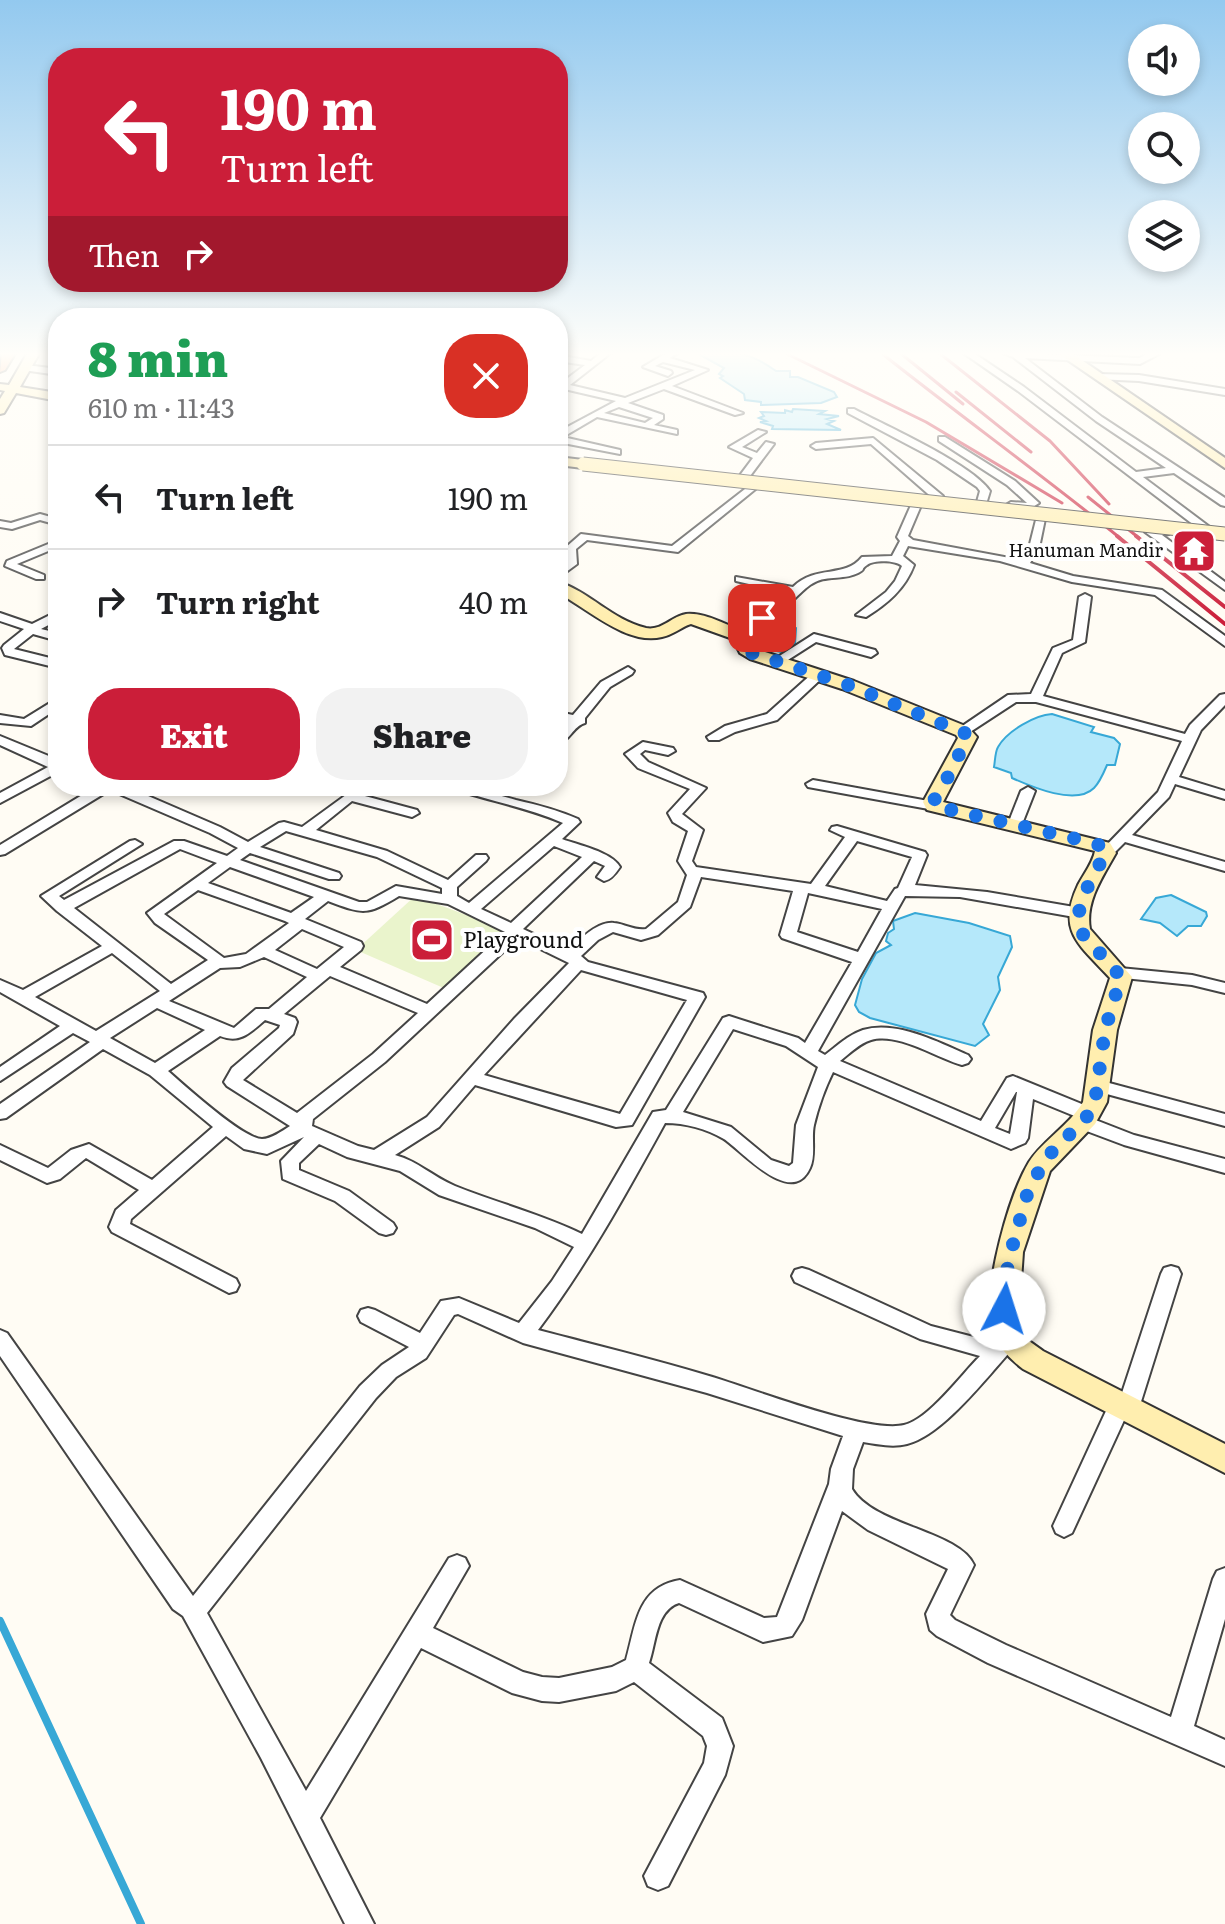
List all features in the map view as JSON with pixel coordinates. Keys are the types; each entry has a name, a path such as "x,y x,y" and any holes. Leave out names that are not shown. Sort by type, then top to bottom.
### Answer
{"street":[{"path":"583,442 617,452"},
{"path":"743,442 734,447 759,457"},
{"path":"816,446 864,442"},
{"path":"874,442 939,498"},
{"path":"909,442 985,488 981,505"},
{"path":"568,462 917,503 1025,507 1034,503 1025,493 946,442"},
{"path":"1089,442 1204,528 1223,535"},
{"path":"1134,442 1225,503"},
{"path":"1193,442 1225,464"},
{"path":"743,478 769,444"},
{"path":"568,462 1223,535"},
{"path":"568,462 939,498 1082,520"},
{"path":"1132,475 1177,470"},
{"path":"568,567 571,565 570,548 585,536 662,551 674,550 754,485"},
{"path":"905,541 902,537 917,503"},
{"path":"1024,564 1034,548 1042,516"},
{"path":"0,524 12,526 31,518 48,521"},
{"path":"1223,535 1149,530 1225,587"},
{"path":"740,636 757,621 777,611 794,591 817,575 857,571 866,559 893,561 905,541"},
{"path":"905,541 1024,564 1072,579 1158,592 1225,642"},
{"path":"40,577 11,566 11,563 48,547"},
{"path":"862,615 888,597 901,582 908,565 898,557"},
{"path":"740,579 794,591"},
{"path":"568,592 599,614 645,633 660,633 688,618 740,636 749,652 818,675 962,731 968,737 933,802 934,806"},
{"path":"1036,698 1057,651 1079,642 1085,597"},
{"path":"0,617 48,634"},
{"path":"48,621 7,650 48,661"},
{"path":"776,662 814,638 871,653"},
{"path":"568,731 580,720 596,690 628,671"},
{"path":"714,737 772,717 818,675"},
{"path":"962,731 1013,698 1036,698 1188,739"},
{"path":"1225,698 1199,723 1188,739 1164,794 1106,853 1078,923 1080,931 1120,973 1192,980 1225,988"},
{"path":"0,739 48,708"},
{"path":"568,718 580,720"},
{"path":"0,719 23,724"},
{"path":"0,739 48,757"},
{"path":"668,751 643,746 632,754 643,765 699,788 675,816 696,830 685,861 687,869 808,888 891,907"},
{"path":"0,799 48,772"},
{"path":"1172,779 1225,795"},
{"path":"813,784 1015,824 1094,843 1103,847 1106,853"},
{"path":"1015,824 1028,791"},
{"path":"0,851 93,796"},
{"path":"134,796 225,834 248,848 334,876"},
{"path":"306,831 350,796 412,813"},
{"path":"470,910 573,821 507,796"},
{"path":"217,963 216,958 155,916 161,908 199,885 281,826 382,854 451,893 470,910 575,961 697,997 641,1098 626,1120 621,1122 472,1078"},
{"path":"808,1053 896,896 905,890 920,855 837,830"},
{"path":"854,835 808,888 788,935 861,959"},
{"path":"1122,837 1225,867"},
{"path":"552,840 614,865 604,877"},
{"path":"135,844 49,896 113,946 165,998 218,1029 235,1035 262,1013 273,1015 291,1026 238,1072 233,1082 307,1130 353,1152 406,1165 446,1190 542,1223 586,1244"},
{"path":"62,908 175,845 364,908 396,891 451,893"},
{"path":"386,1228 342,1196 290,1174 290,1161 307,1130 304,1116 379,1058 431,1012 593,854"},
{"path":"451,893 481,858"},
{"path":"378,1157 433,1122 537,1006 592,937 611,927 641,935 652,932 685,904 695,872"},
{"path":"199,885 354,944 354,949 273,1015"},
{"path":"905,890 957,894 1080,913"},
{"path":"0,1113 100,1039 217,963 241,963 263,950 325,896"},
{"path":"22,998 113,946"},
{"path":"263,950 431,1012"},
{"path":"191,1608 202,1604 368,1392 424,1345 444,1312 454,1305 523,1334 707,1384 856,1431 905,1435 926,1426 1004,1345 1008,1262 1027,1195 1045,1159 1085,1118 1098,1086 1103,1039 1120,973"},
{"path":"0,985 156,1071 250,1144 263,1148 307,1130"},
{"path":"523,1334 559,1287 613,1202 657,1119 673,1112 729,1022 785,1039 827,1065 839,1067 984,1131 1017,1141 1025,1094 1029,1091"},
{"path":"0,1075 73,1025"},
{"path":"156,1071 218,1029"},
{"path":"641,1098 729,1134 760,1162 793,1174 802,1166 805,1125 824,1071 827,1065 861,1038 874,1033 922,1043 962,1059"},
{"path":"984,1131 1013,1082 1151,1147 1225,1166"},
{"path":"1098,1086 1225,1120"},
{"path":"225,1127 123,1215 119,1227 229,1285"},
{"path":"0,1152 47,1176 56,1174 78,1154 89,1151 146,1187 156,1186"},
{"path":"1064,1526 1124,1406 1171,1274"},
{"path":"802,1276 927,1333 1004,1345 1225,1459"},
{"path":"368,1316 424,1345"},
{"path":"0,1339 172,1589 191,1608 360,1924"},
{"path":"416,1633 521,1684 559,1690 616,1679 635,1668 654,1605 660,1596 669,1591 680,1591 763,1630 783,1628 790,1620 841,1482 856,1431"},
{"path":"841,1482 844,1498 852,1507 962,1565 938,1614 939,1622 951,1632 1225,1753"},
{"path":"305,1817 457,1566"},
{"path":"1179,1733 1225,1579"},
{"path":"635,1668 713,1727 720,1746 716,1766 658,1876"}],"green space":[{"name":"Playground","path":"415,896 507,930 446,989 356,950"}],"water":[{"path":"762,619 787,623 796,628 795,644 781,652 750,645 749,637"},
{"path":"1052,714 1094,727 1091,732 1114,738 1120,744 1115,765 1107,765 1096,786 1086,793 1065,795 1042,790 994,767 997,749 1008,735 1030,721"},
{"path":"1171,895 1206,912 1201,926 1188,926 1177,936 1160,923 1141,919 1156,898"},
{"path":"915,913 969,923 1010,936 1012,947 998,977 1000,990 983,1024 989,1035 975,1046 870,1018 859,1012 855,1005 862,979 876,953 891,945 886,941 888,933 894,929 893,921"}],"waterway":[{"path":"0,1621 141,1924"}],"railway":[{"path":"959,442 1062,503"},
{"path":"996,442 1120,538"},
{"path":"1018,442 1031,452"},
{"path":"1051,442 1109,504"},
{"path":"1088,497 1139,538"},
{"path":"1117,536 1225,624"},
{"path":"1136,536 1225,607"}],"place":[{"name":"Hanuman Mandir","path":"1194,551"},
{"name":"Playground","path":"432,940"}],"route":[{"path":"762,618 740,636 749,652 848,685 967,734 955,765 933,802 934,806 1094,843 1103,847 1106,853 1090,884 1078,923 1080,931 1121,977 1103,1039 1095,1102 1088,1114 1045,1159 1027,1195 1010,1252 1004,1309"}]}
